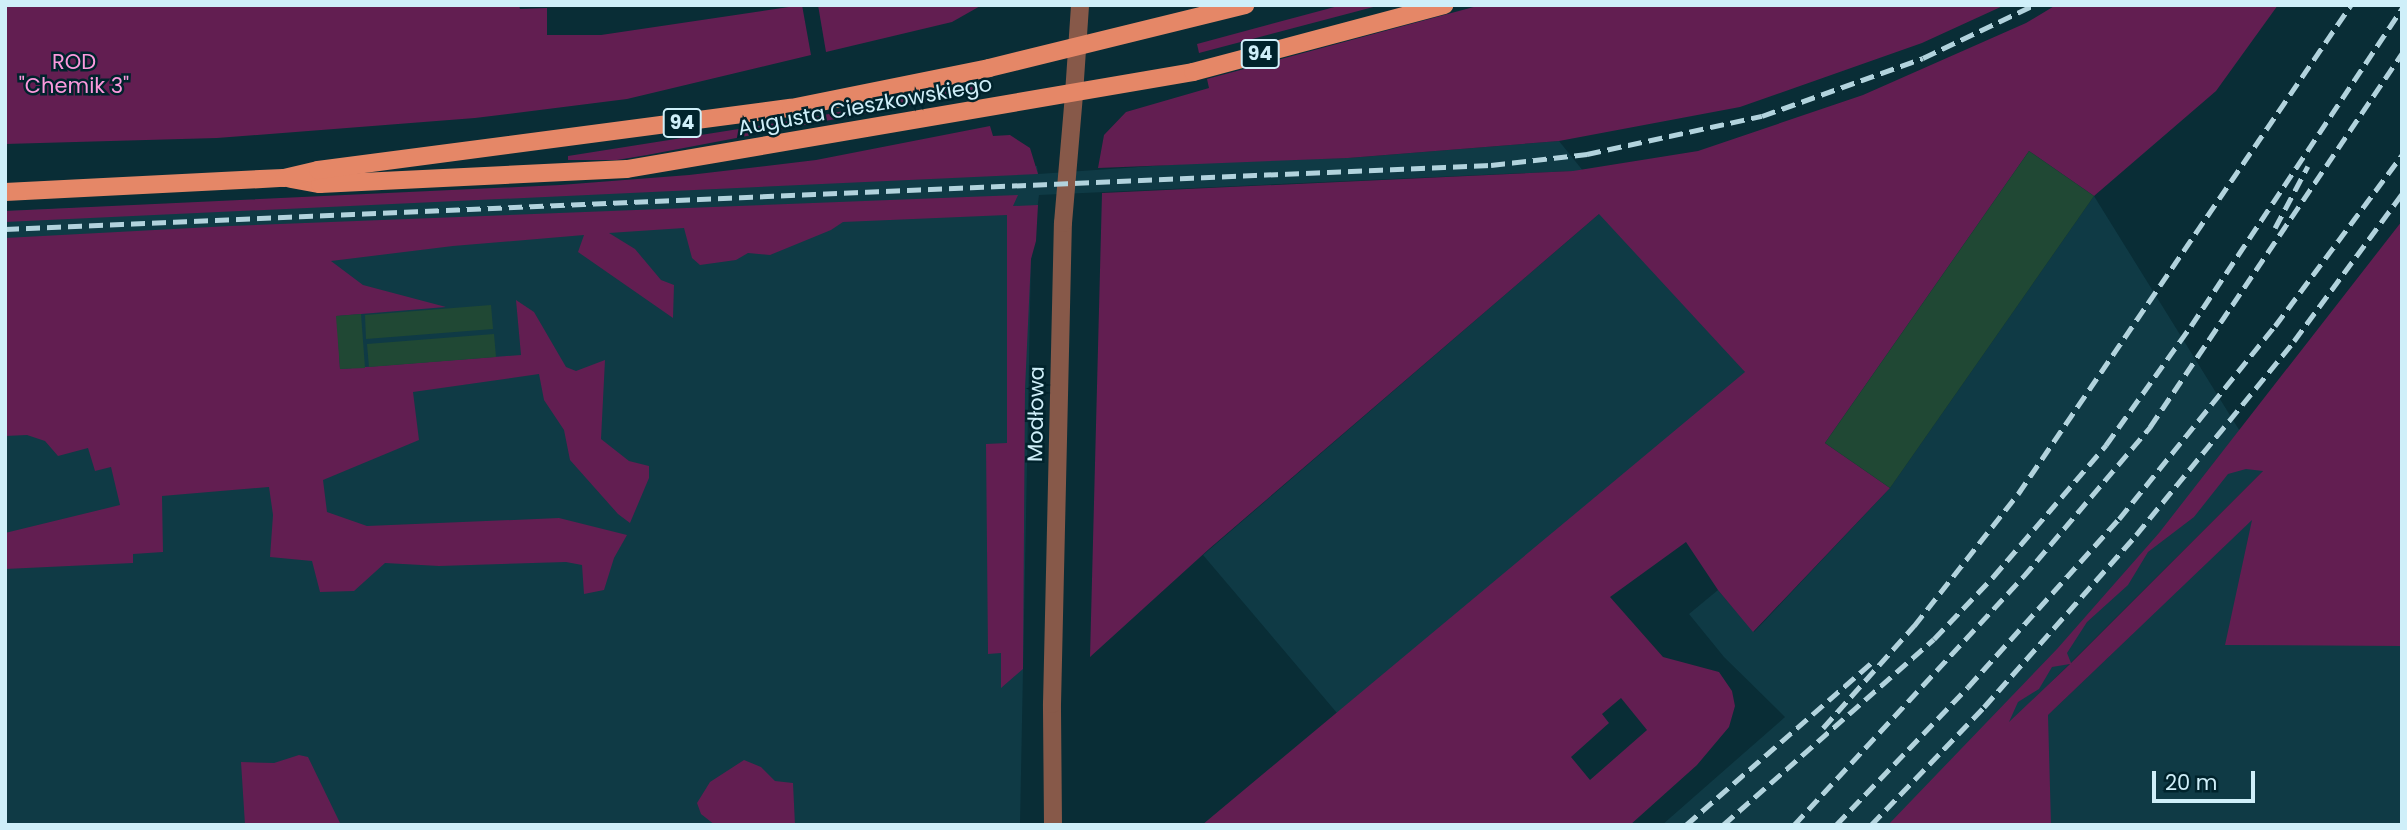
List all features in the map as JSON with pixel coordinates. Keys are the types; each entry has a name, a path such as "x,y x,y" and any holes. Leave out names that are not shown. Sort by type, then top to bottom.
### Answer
{"main road":[{"name":"Augusta Cieszkowskiego","path":"5,192 284,178 317,170 791,108 978,70 1245,5"},
{"name":"Augusta Cieszkowskiego","path":"284,178 320,184 627,169 1074,94 1205,69 1444,5"}],"street":[{"name":"Modłowa","path":"1053,825 1052,704 1063,223 1080,5"}],"shaded area":[{"path":"1559,141 1746,373 1337,713 1203,555 1599,214 1573,171 1039,195 1031,259 1020,825 5,825 5,211 1037,166 1038,174 1239,160 1348,158"},
{"path":"2029,151 2094,196 1890,488 1825,443"},
{"path":"2094,196 2264,470 1908,825 1662,825 1785,717 1724,657 1689,614 1718,590 1754,632 1890,488"},
{"path":"491,305 493,329 366,339 365,315"},
{"path":"361,314 365,368 340,369 336,316"},
{"path":"494,334 496,357 369,367 367,344"},
{"path":"2291,482 2402,488 2402,825 1938,825 1965,794"}],"green space":[{"name":"ROD \"Chemik 3\"","path":"5,5 519,5 520,9 547,8 547,35 601,35 802,5 811,55 627,99 475,118 217,138 5,144"},
{"path":"818,5 982,5 952,22 826,52"},
{"path":"1342,5 1381,5 1199,53 1197,44"},
{"path":"1481,5 2005,5 1922,43 1740,107 1559,141 1348,158 1098,168 1104,135 1126,112 1209,88 1207,79"},
{"path":"2056,5 2278,5 2216,91 2094,196 2029,151 1825,443 1890,488 1753,632 1718,590 1686,542 1610,597 1663,657 1719,672 1732,691 1735,706 1729,727 1697,765 1630,825 1202,825 1745,372 1599,214 1209,549 1090,657 1102,193 1573,171 1698,151 1863,95 2026,23","holes":["1621,698 1647,730 1590,780 1571,757 1609,723 1602,714"]},
{"path":"981,83 983,91 647,155 617,160 568,160 568,156 814,117"},
{"path":"990,126 993,136 1010,135 1030,148 1038,174 5,222 5,211 560,185 689,175 816,160"},
{"path":"1018,195 1013,206 1038,205 1036,241 1031,259 1025,389 1023,669 1001,688 1001,653 988,654 986,444 1007,443 1007,215 843,222 831,230 770,255 748,253 736,260 700,265 692,258 684,228 609,233 635,249 661,280 674,285 673,318 578,252 584,235 453,246 331,261 363,285 446,307 337,316 340,369 521,355 516,300 534,312 566,367 576,371 605,360 601,439 629,461 649,466 649,478 630,523 618,514 570,460 564,430 544,400 539,374 413,392 419,440 323,480 327,512 367,526 559,518 627,535 614,558 604,590 584,594 582,565 566,562 439,566 385,563 354,591 320,592 312,561 270,557 273,515 269,487 162,496 163,552 133,554 133,563 5,569 5,533 120,505 111,467 95,471 88,448 58,456 45,441 27,435 5,436 5,238 230,226"},
{"path":"2402,221 2402,646 2225,645 2252,520 2048,715 2051,825 1888,825 2057,649 2159,533","holes":["2246,469 2263,471 2071,663 2067,653 2087,622 2128,585 2148,552 2194,517 2228,474","2070,664 2009,722 2018,702 2039,689 2052,667"]},
{"path":"299,755 308,757 341,825 245,825 241,762 274,763"},
{"path":"744,760 761,767 775,781 793,783 795,825 715,825 701,814 697,803 710,782"}],"railway":[{"path":"5,229 1491,165 1587,154 1762,116 1923,58 2034,5"},
{"path":"1823,728 1914,626 2018,494 2351,5"},
{"path":"1723,825 1934,639 1993,577 2106,445 2191,326 2402,8"},
{"path":"1794,825 2023,577 2150,427 2402,53"},
{"path":"1836,825 1968,687 2119,519 2275,326 2402,155"},
{"path":"2275,228 2308,166"},
{"path":"1871,825 1984,707 2136,535 2294,341 2402,194"},
{"path":"1686,825 1872,662"}]}
